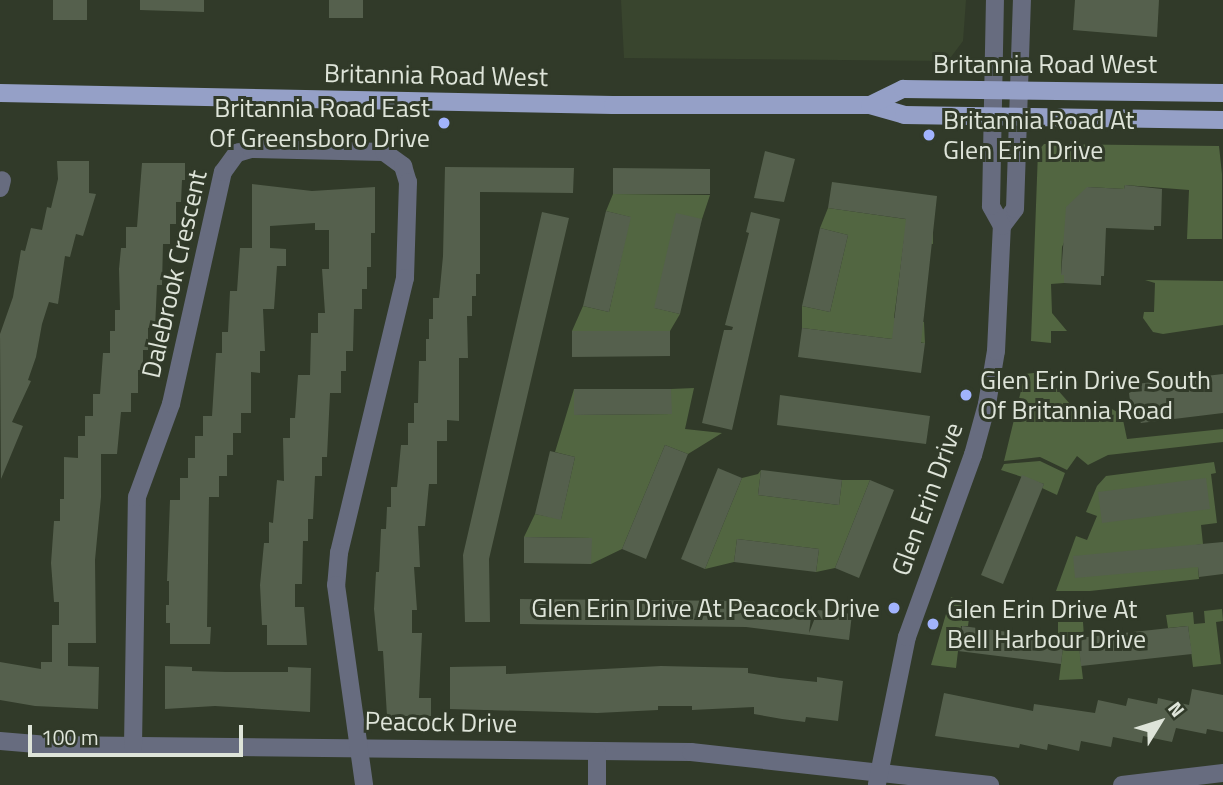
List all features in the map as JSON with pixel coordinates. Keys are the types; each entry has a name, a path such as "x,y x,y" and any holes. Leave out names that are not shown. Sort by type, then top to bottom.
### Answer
{"main road":[{"name":"Britannia Road West","path":"870,105 903,89 1223,93"},
{"name":"Britannia Road West","path":"0,93 599,105 870,105 904,115 1223,121"}],"street":[{"name":"Glen Erin Drive","path":"878,780 907,637 926,577 961,493 987,404 1000,313 1002,226 991,206 995,0"},
{"name":"Glen Erin Drive","path":"1002,226 1015,209 1022,0"},
{"name":"Dalebrook Crescent","path":"133,746 137,497 171,404 223,172 237,153 251,149 384,152 403,166 408,182 405,278 339,553 336,585 364,785"},
{"name":"Peacock Drive","path":"0,742 728,754 878,780 990,785"},
{"path":"597,752 597,785"},
{"path":"1122,785 1223,773"}],"shaded area":[{"path":"621,0 966,0 963,41 948,61 624,58"},
{"path":"1044,144 1219,146 1222,239 1187,239 1189,190 1125,185 1124,189 1088,187 1062,247 1061,274 1064,275 1064,283 1051,284 1052,313 1067,331 1051,331 1051,343 1031,341 1038,151"},
{"path":"613,194 710,195 702,219 655,308 680,314 670,331 572,331 583,306 609,312 630,217 606,211"},
{"path":"828,208 933,223 933,244 904,240 894,318 924,322 925,343 802,328 802,306 830,312 848,235 820,228"},
{"path":"1145,280 1223,281 1223,325 1163,334 1153,332 1143,318 1144,312 1154,312 1155,283"},
{"path":"1042,372 1084,420 1102,417 1106,409 1112,409 1122,415 1127,439 1223,429 1223,442 1108,455 1088,465 1077,456 1067,470 1040,457 1004,461 1025,374"},
{"path":"694,388 685,429 722,433 688,454 665,445 622,549 591,564 591,538 524,537 535,514 561,519 575,457 555,452 574,389 574,415 671,414 671,389"},
{"path":"1040,461 1065,473 1057,495 1042,488 1044,484 1001,470 1004,464"},
{"path":"1214,462 1216,473 1211,474 1217,523 1201,525 1203,544 1196,545 1199,579 1090,591 1056,591 1076,536 1087,540 1097,516 1086,512 1097,486 1106,476"},
{"path":"761,470 758,495 839,505 842,480 870,480 835,568 816,572 819,549 737,539 734,562 705,569 742,478 758,474"},
{"path":"951,597 971,603 968,626 961,626 956,668 931,665"},
{"path":"1222,609 1223,621 1216,622 1221,664 1193,667 1188,626 1168,628 1166,615 1193,612 1194,624 1205,623 1204,611"},
{"path":"1058,622 1083,622 1084,637 1078,638 1083,679 1059,680 1064,639 1058,638"}],"building":[{"path":"53,0 87,0 87,20 53,20"},
{"path":"140,0 204,0 204,12 140,10"},
{"path":"329,0 363,0 363,18 329,18"},
{"path":"1075,0 1159,0 1157,37 1073,30"},
{"path":"765,151 795,159 784,202 754,198"},
{"path":"57,161 89,161 89,193 96,194 83,236 76,234 70,257 65,256 58,304 49,302 28,380 31,381 12,422 23,426 1,479 0,334 13,297 21,250 25,251 31,228 42,230 47,207 51,208 58,179"},
{"path":"142,163 185,163 185,180 182,180 181,202 176,202 176,224 170,224 170,244 163,244 162,285 157,285 155,328 148,328 148,350 143,350 143,370 138,370 138,393 131,393 131,412 121,412 117,454 101,454 101,497 95,560 96,643 68,643 68,666 99,667 98,709 35,706 0,700 0,662 41,669 41,662 52,662 52,625 59,625 59,602 54,602 51,563 54,521 60,521 60,499 64,499 64,457 78,458 78,436 85,436 85,416 93,416 93,394 100,394 103,353 110,353 110,331 115,331 115,310 120,310 121,248 126,248 126,227 137,227"},
{"path":"445,167 574,168 573,193 480,192 480,274 476,274 472,316 467,316 468,358 459,358 459,421 447,420 447,441 437,441 437,484 429,484 425,526 418,526 420,567 414,567 417,610 412,610 412,633 422,633 419,698 431,698 431,716 387,716 383,651 378,651 374,609 376,572 379,572 381,529 386,529 387,507 391,507 391,487 397,487 401,445 408,445 408,423 414,423 414,403 418,403 419,361 426,361 426,339 429,339 429,319 433,319 433,298 439,298"},
{"path":"613,168 710,169 710,194 613,194"},
{"path":"832,182 937,196 921,343 925,343 921,373 798,357 802,328 892,339 906,219 828,208"},
{"path":"252,184 312,191 375,187 375,233 371,233 371,267 367,267 367,289 362,289 362,309 354,309 353,351 346,351 346,371 341,371 341,393 330,393 327,457 322,457 322,476 315,476 313,519 308,519 308,541 303,541 302,584 295,584 295,607 304,607 307,645 267,645 267,625 262,625 260,585 264,543 269,543 269,522 273,523 277,480 284,481 283,438 290,438 290,418 295,418 298,375 310,375 311,333 318,333 318,313 325,313 322,269 329,269 329,230 315,230 315,223 270,226 270,248 286,249 286,266 277,266 274,309 263,309 265,351 260,351 260,373 251,372 251,413 241,413 241,433 233,433 233,455 227,455 227,476 219,476 219,497 209,497 207,627 211,627 210,644 170,644 170,623 166,623 166,605 169,605 167,581 170,500 180,500 180,478 188,478 188,458 195,458 195,436 203,436 203,416 212,416 216,353 222,353 222,332 228,332 230,291 237,291 240,248 252,248"},
{"path":"1125,185 1162,189 1161,226 1154,226 1154,230 1106,228 1104,276 1101,276 1101,285 1064,283 1064,275 1061,275 1066,207 1087,187 1124,189"},
{"path":"606,211 631,217 609,312 583,306"},
{"path":"542,212 569,218 489,559 490,622 465,622 463,555"},
{"path":"751,212 780,219 732,430 702,423 724,330 732,330 733,327 725,325 749,233 746,232"},
{"path":"676,213 702,219 680,314 654,308"},
{"path":"820,228 848,235 830,312 802,306"},
{"path":"572,331 670,331 670,356 572,357"},
{"path":"1223,374 1223,413 1141,423 1137,417 1132,418 1129,393 1137,389 1136,384"},
{"path":"574,389 671,389 672,414 574,415"},
{"path":"780,395 930,416 926,444 777,425"},
{"path":"665,445 688,454 646,559 622,549"},
{"path":"550,451 575,457 561,520 535,514"},
{"path":"718,468 742,478 705,569 681,559"},
{"path":"761,470 842,480 839,505 758,495"},
{"path":"1022,475 1044,484 1003,584 981,575"},
{"path":"1206,478 1210,509 1102,523 1098,492"},
{"path":"870,480 894,490 859,578 835,568"},
{"path":"524,537 592,538 591,564 524,563"},
{"path":"737,539 819,549 816,572 734,562"},
{"path":"1223,542 1223,574 1199,577 1198,567 1075,578 1073,556"},
{"path":"520,599 748,601 812,609 809,633 818,610 852,614 849,640 746,627 520,624"},
{"path":"962,626 1064,639 1061,664 958,651"},
{"path":"1188,626 1192,654 1081,666 1078,638"},
{"path":"165,666 192,667 192,671 226,672 288,672 288,667 311,668 310,712 215,706 165,709"},
{"path":"506,666 506,674 661,666 748,668 748,673 780,678 817,682 817,677 843,681 838,721 806,717 805,722 782,719 754,714 754,707 692,710 692,706 658,706 658,710 597,713 450,709 450,667"},
{"path":"1192,689 1223,695 1223,732 1207,729 1206,734 1176,728 1172,742 1143,736 1142,743 1113,737 1111,747 1081,741 1079,751 1048,744 1047,750 1020,744 1019,748 935,736 944,693 1033,711 1034,704 1095,713 1098,700 1126,706 1128,698 1157,704 1158,698 1189,705"}],"place":[{"name":"Britannia Road East Of Greensboro Drive","path":"444,123"},
{"name":"Britannia Road At Glen Erin Drive","path":"929,135"},
{"name":"Glen Erin Drive South Of Britannia Road","path":"966,395"},
{"name":"Glen Erin Drive At Peacock Drive","path":"894,608"},
{"name":"Glen Erin Drive At Bell Harbour Drive","path":"933,624"}]}
